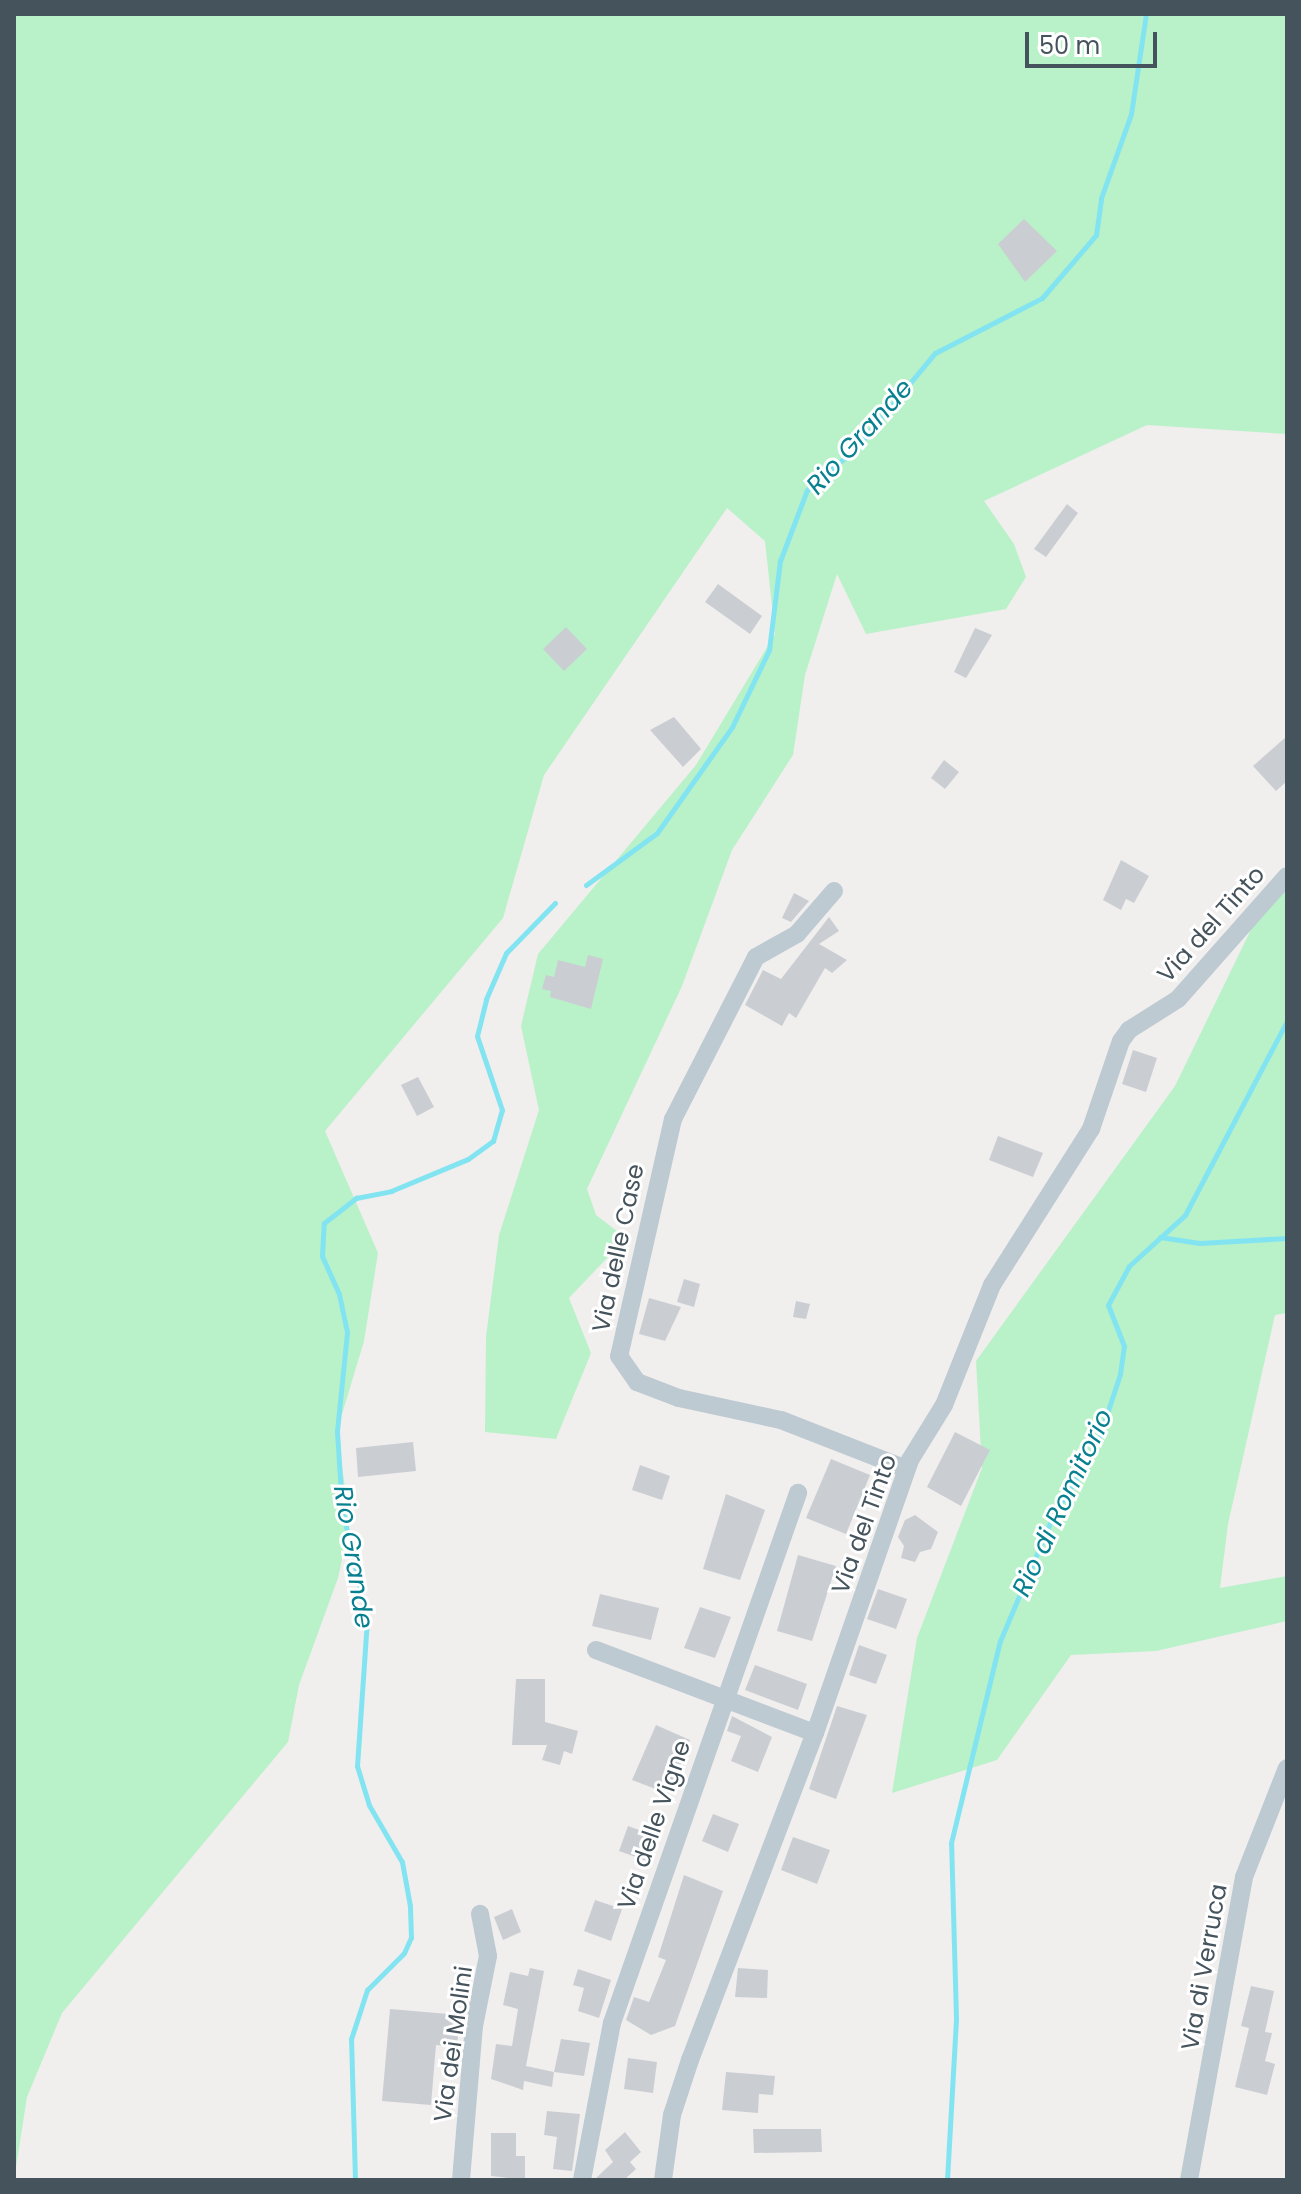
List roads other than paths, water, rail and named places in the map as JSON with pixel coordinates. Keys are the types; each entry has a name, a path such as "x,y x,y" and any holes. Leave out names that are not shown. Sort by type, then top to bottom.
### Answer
{"street":[{"name":"Via del Tinto","path":"663,2180 672,2115 690,2060 815,1733 907,1469 944,1405 992,1285 1091,1129 1121,1041 1129,1030 1178,999 1287,876"},
{"name":"Via delle Case","path":"834,891 797,934 756,957 673,1119 619,1356 637,1382 679,1398 781,1420 907,1469"},
{"name":"Via delle Vigne","path":"582,2180 612,2023 798,1493"},
{"path":"596,1650 815,1733"},
{"name":"Via di Verruca","path":"1189,2180 1244,1877 1287,1768"},
{"name":"Via dei Molini","path":"461,2180 474,2026 488,1956 480,1914"}],"waterway":[{"name":"Rio Grande","path":"586,885 657,833 732,727 769,650 780,561 807,490 855,449 935,353 1042,298 1096,235 1101,198 1131,114 1146,14"},
{"name":"Rio Grande","path":"355,2180 351,2039 367,1990 404,1953 411,1937 410,1906 402,1862 369,1805 357,1766 367,1619 342,1509 337,1431 347,1332 339,1294 322,1256 324,1223 356,1198 391,1191 468,1159 493,1141 502,1110 477,1036 486,999 506,953 555,903"},
{"name":"Rio di Romitorio","path":"947,2180 956,2018 951,1843 1000,1641 1052,1518 1097,1444 1120,1374 1124,1346 1108,1305 1129,1266 1185,1215 1287,1021"},
{"path":"1160,1237 1200,1243 1287,1238"}]}
